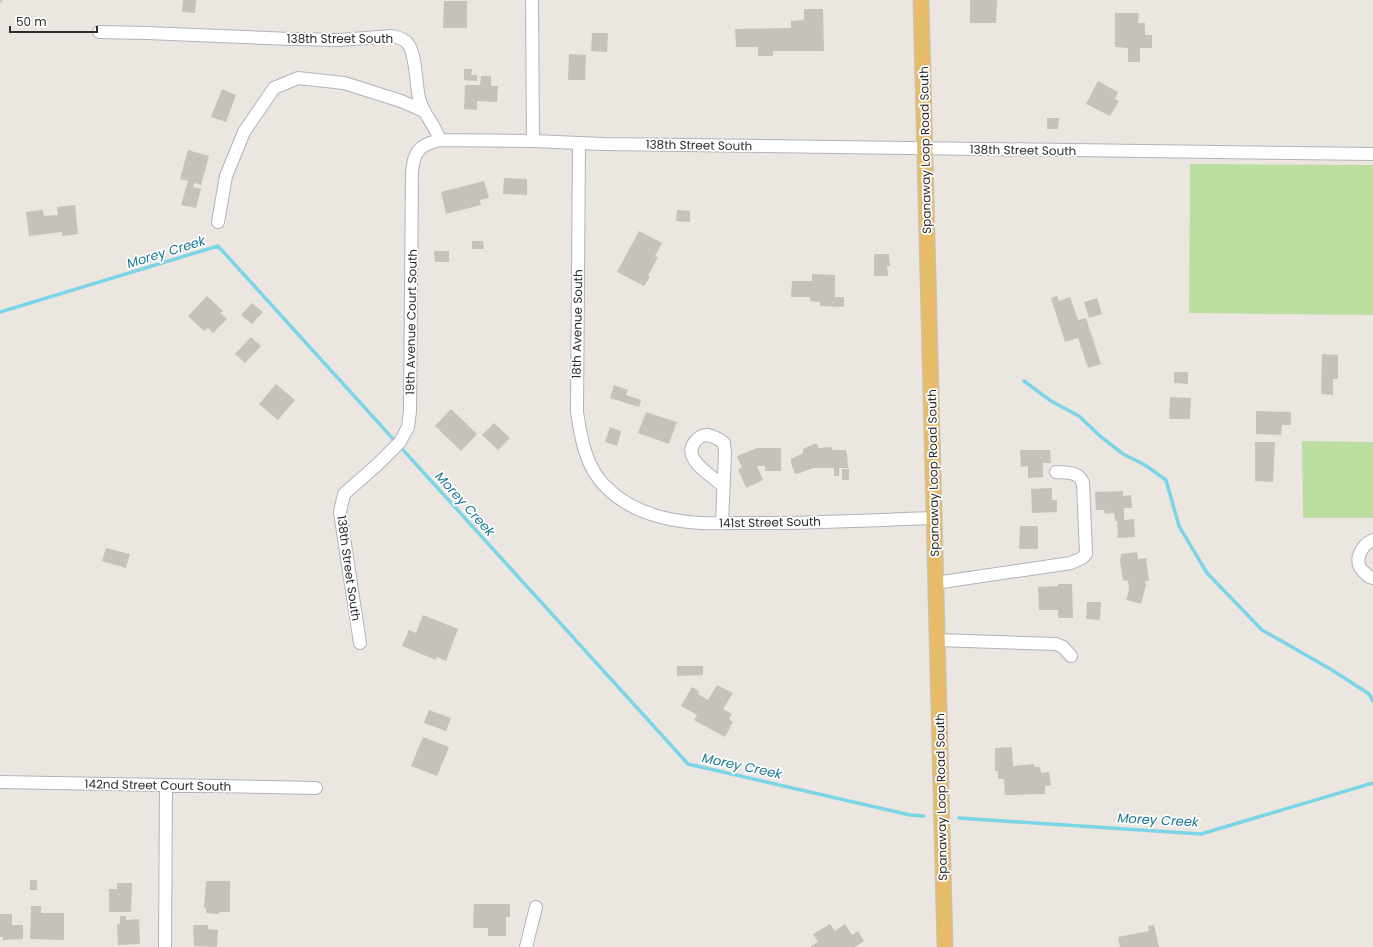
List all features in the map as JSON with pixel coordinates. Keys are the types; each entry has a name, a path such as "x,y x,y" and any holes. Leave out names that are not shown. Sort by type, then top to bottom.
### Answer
{"main road":[{"name":"Spanaway Loop Road South","path":"921,0 945,947"}],"street":[{"path":"532,0 533,141"},
{"name":"138th Street South","path":"99,32 339,40 392,36 408,42 413,54 419,97 424,111 437,132 440,140 533,141 579,144 1373,154"},
{"path":"218,222 226,176 244,132 274,88 298,78 344,83 401,101 424,111"},
{"name":"19th Avenue Court South","path":"344,494 400,442 408,427 410,411 413,161 415,155 424,145 440,140"},
{"name":"18th Avenue South","path":"579,144 577,412 579,431 587,458 599,479 613,494"},
{"path":"936,583 1071,563 1082,558 1086,554 1081,477 1075,474 1056,472"},
{"path":"722,523 723,486"},
{"name":"138th Street South","path":"344,494 340,512 360,643"},
{"name":"141st Street South","path":"613,494 622,501 641,511 662,517 697,523 772,523 934,518"},
{"path":"1373,540 1366,543 1360,551 1358,562 1362,571 1370,578 1373,578"},
{"path":"937,640 1056,644 1063,647 1071,656"},
{"name":"142nd Street Court South","path":"0,782 316,788"},
{"path":"164,947 166,785"},
{"path":"526,947 536,907"}],"green space":[{"path":"1190,164 1373,165 1373,315 1189,313"},
{"path":"1302,441 1373,442 1373,518 1303,518"}],"building":[{"path":"183,0 196,0 195,13 182,12"},
{"path":"970,0 997,0 996,23 970,23"},
{"path":"444,1 467,1 467,28 443,28"},
{"path":"804,9 823,9 824,51 773,51 773,56 758,56 758,47 736,47 735,29 791,28 791,21 804,20"},
{"path":"1115,13 1139,13 1138,23 1145,23 1145,35 1152,35 1152,48 1140,48 1140,62 1128,62 1128,48 1115,47"},
{"path":"592,33 608,33 607,52 591,51"},
{"path":"569,54 586,55 585,80 568,80"},
{"path":"464,69 472,69 471,75 477,75 477,81 464,80"},
{"path":"481,76 491,76 491,86 498,86 497,102 477,101 477,110 464,109 465,85 480,85"},
{"path":"1098,81 1118,92 1115,99 1119,101 1110,116 1086,104"},
{"path":"222,89 236,95 226,122 211,117"},
{"path":"1047,118 1059,118 1058,129 1047,129"},
{"path":"188,150 209,156 201,185 194,183 193,187 201,189 196,208 181,205 188,181 180,179"},
{"path":"504,178 527,179 527,195 503,194"},
{"path":"484,181 489,198 480,200 481,205 446,214 441,192"},
{"path":"75,205 78,234 62,236 62,232 29,236 26,212 43,210 44,216 58,215 57,207"},
{"path":"677,210 690,211 690,222 676,221"},
{"path":"639,231 662,243 655,256 658,257 648,276 650,277 644,286 617,272"},
{"path":"472,241 483,241 484,249 472,249"},
{"path":"434,251 449,251 449,262 435,262"},
{"path":"874,254 889,254 890,266 887,266 888,276 874,276"},
{"path":"812,274 835,275 835,297 844,297 844,307 820,306 820,302 810,301 810,297 791,297 792,281 812,281"},
{"path":"207,296 223,311 220,313 227,319 213,333 208,328 204,331 188,316"},
{"path":"1057,296 1059,301 1070,297 1078,320 1086,318 1101,364 1088,368 1078,338 1065,342 1051,298"},
{"path":"1097,298 1102,314 1089,318 1084,302"},
{"path":"252,303 263,312 252,324 241,315"},
{"path":"251,337 261,346 245,363 235,354"},
{"path":"1322,354 1338,355 1338,379 1333,379 1333,395 1321,394"},
{"path":"1174,372 1188,372 1188,384 1174,383"},
{"path":"276,384 295,400 278,420 259,404"},
{"path":"614,385 628,390 626,395 641,400 639,407 610,398"},
{"path":"1170,397 1191,398 1190,419 1169,419"},
{"path":"451,409 477,434 461,451 435,426"},
{"path":"1256,411 1291,412 1291,425 1282,425 1281,435 1256,434"},
{"path":"646,412 677,422 669,444 638,433"},
{"path":"494,423 510,438 498,450 482,435"},
{"path":"610,427 621,431 617,446 605,442"},
{"path":"1255,442 1275,442 1273,482 1255,481"},
{"path":"817,444 819,448 831,447 833,450 846,450 848,468 813,468 795,474 791,459 803,453 803,449"},
{"path":"757,448 781,448 781,471 765,471 765,466 757,466 763,480 746,488 738,469 742,468 737,456"},
{"path":"1020,450 1050,450 1051,463 1043,463 1043,477 1028,478 1028,466 1021,467"},
{"path":"834,468 839,468 839,476 834,476"},
{"path":"842,469 849,469 849,480 842,480"},
{"path":"1052,488 1052,500 1057,500 1057,512 1032,513 1031,489"},
{"path":"1123,491 1123,496 1131,495 1132,508 1124,508 1124,520 1134,519 1135,537 1118,538 1117,521 1115,521 1114,513 1105,514 1104,510 1096,510 1095,492"},
{"path":"1020,526 1038,526 1038,549 1019,549"},
{"path":"106,548 130,554 126,568 102,561"},
{"path":"1137,552 1138,559 1146,558 1149,581 1145,581 1146,585 1141,604 1126,600 1129,590 1128,581 1123,580 1120,562 1121,554"},
{"path":"1058,584 1072,584 1073,618 1058,618 1058,610 1039,610 1038,587 1058,586"},
{"path":"1087,602 1101,602 1100,620 1086,619"},
{"path":"423,615 458,629 446,661 437,657 436,660 402,646 409,630 416,633"},
{"path":"677,666 703,666 703,675 677,676"},
{"path":"717,685 733,693 723,709 732,714 729,719 733,722 725,737 694,720 697,715 681,706 692,687 699,691 698,694 708,700"},
{"path":"429,710 451,718 446,731 424,723"},
{"path":"423,737 449,747 437,776 411,766"},
{"path":"1012,747 1013,766 1034,764 1034,767 1040,767 1041,773 1049,772 1051,785 1045,786 1045,794 1005,795 1004,779 998,779 998,771 995,771 995,748"},
{"path":"30,880 37,880 37,890 30,890"},
{"path":"206,881 230,881 230,912 219,912 219,914 206,913 206,908 204,908"},
{"path":"117,883 132,883 131,912 109,912 109,889 117,889"},
{"path":"474,904 510,904 510,917 506,917 506,936 488,936 488,928 473,928"},
{"path":"31,906 41,906 41,913 64,913 64,940 30,939"},
{"path":"0,914 12,914 12,925 23,925 23,939 3,940 3,937 0,937"},
{"path":"120,916 126,916 126,920 139,919 140,944 118,945 117,924 120,924"},
{"path":"830,924 835,931 845,924 852,935 858,931 864,941 855,947 810,947 818,942 813,934"},
{"path":"193,925 208,925 208,929 218,930 217,947 194,946"},
{"path":"1154,925 1159,947 1120,947 1118,937 1149,931 1148,926"}],"waterway":[{"name":"Morey Creek","path":"0,312 218,246 688,764 910,815 924,816"},
{"path":"1024,381 1051,401 1079,416 1100,436 1123,454 1145,465 1166,480 1179,526 1207,573 1262,630 1332,670 1369,694 1373,701"},
{"name":"Morey Creek","path":"959,818 1201,834 1373,783"}]}
